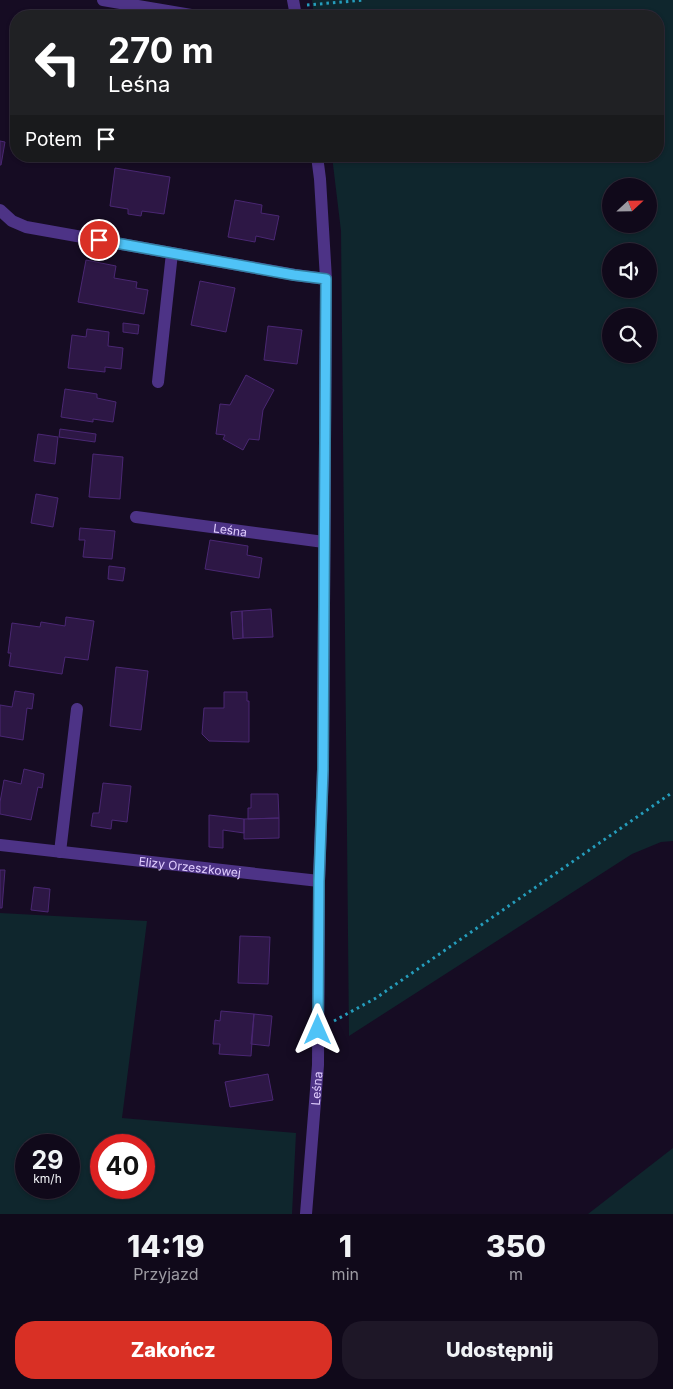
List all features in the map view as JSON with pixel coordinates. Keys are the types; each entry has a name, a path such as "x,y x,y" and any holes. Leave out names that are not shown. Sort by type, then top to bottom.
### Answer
{"street":[{"path":"103,0 162,10"},
{"name":"Leśna","path":"306,1214 318,1065 319,881 323,769 326,279 318,162"},
{"path":"0,210 12,221 26,227 294,275 326,279"},
{"path":"158,382 172,253"},
{"name":"Leśna","path":"136,517 324,542"},
{"path":"60,852 77,709"},
{"name":"Elizy Orzeszkowej","path":"0,845 319,881"}],"path":[{"path":"295,7 364,0"},
{"path":"318,1030 376,998 673,792"}],"shaded area":[{"path":"312,0 673,0 673,841 661,842 632,854 349,1036 341,231 333,162 664,162 664,10 313,10"},
{"path":"0,913 147,921 122,1118 296,1133 292,1214 0,1214"},
{"path":"673,1148 673,1214 588,1214"}],"building":[{"path":"0,141 5,142 1,165 0,165"},
{"path":"115,168 170,177 164,214 142,211 141,216 128,214 128,209 110,206"},
{"path":"235,200 262,205 261,213 279,216 274,240 256,236 255,242 228,237"},
{"path":"86,260 116,266 114,278 137,282 136,288 148,290 144,314 78,302"},
{"path":"200,281 235,288 226,332 191,325"},
{"path":"123,323 139,325 138,334 123,332"},
{"path":"268,326 302,330 297,364 264,360"},
{"path":"87,329 109,332 108,346 123,348 121,369 105,367 105,372 68,368 72,335 86,337"},
{"path":"246,375 274,390 263,410 259,440 249,439 243,450 223,439 225,435 216,434 220,404 230,405"},
{"path":"65,389 97,394 97,398 116,402 113,422 93,419 93,422 61,417"},
{"path":"60,429 96,434 95,442 59,437"},
{"path":"38,434 58,437 55,464 34,461"},
{"path":"93,454 123,457 120,499 89,497"},
{"path":"36,494 58,498 53,527 31,523"},
{"path":"80,528 115,531 112,559 83,557 85,540 79,540"},
{"path":"210,540 248,546 247,555 262,558 259,578 205,569"},
{"path":"109,566 125,568 123,581 108,579"},
{"path":"271,609 273,637 243,638 242,611"},
{"path":"242,611 243,638 233,639 231,612"},
{"path":"66,617 94,621 88,660 65,657 62,674 9,666 11,653 8,653 12,623 40,627 41,622 65,626"},
{"path":"116,667 148,671 141,730 110,726"},
{"path":"15,691 34,694 32,709 27,708 23,740 0,736 0,705 12,707"},
{"path":"224,692 247,692 247,701 249,701 249,742 209,741 202,734 204,708 224,708"},
{"path":"24,769 44,774 42,788 38,787 31,820 0,814 4,780 21,784"},
{"path":"103,783 131,786 127,822 112,820 111,829 91,826 93,813 99,813"},
{"path":"251,794 278,794 279,818 248,819 248,808 251,808"},
{"path":"209,815 244,819 244,833 223,830 223,848 209,847"},
{"path":"279,818 279,838 244,839 244,819"},
{"path":"0,870 5,870 2,908 0,908"},
{"path":"34,887 50,889 48,912 31,910"},
{"path":"240,936 270,937 268,984 238,983"},
{"path":"221,1011 254,1014 251,1056 219,1054 220,1044 213,1044 215,1020 220,1021"},
{"path":"254,1014 272,1016 269,1046 251,1044"},
{"path":"268,1074 273,1100 230,1107 225,1082"}],"route":[{"path":"99,240 326,279 323,769 319,881 318,1030"}]}
